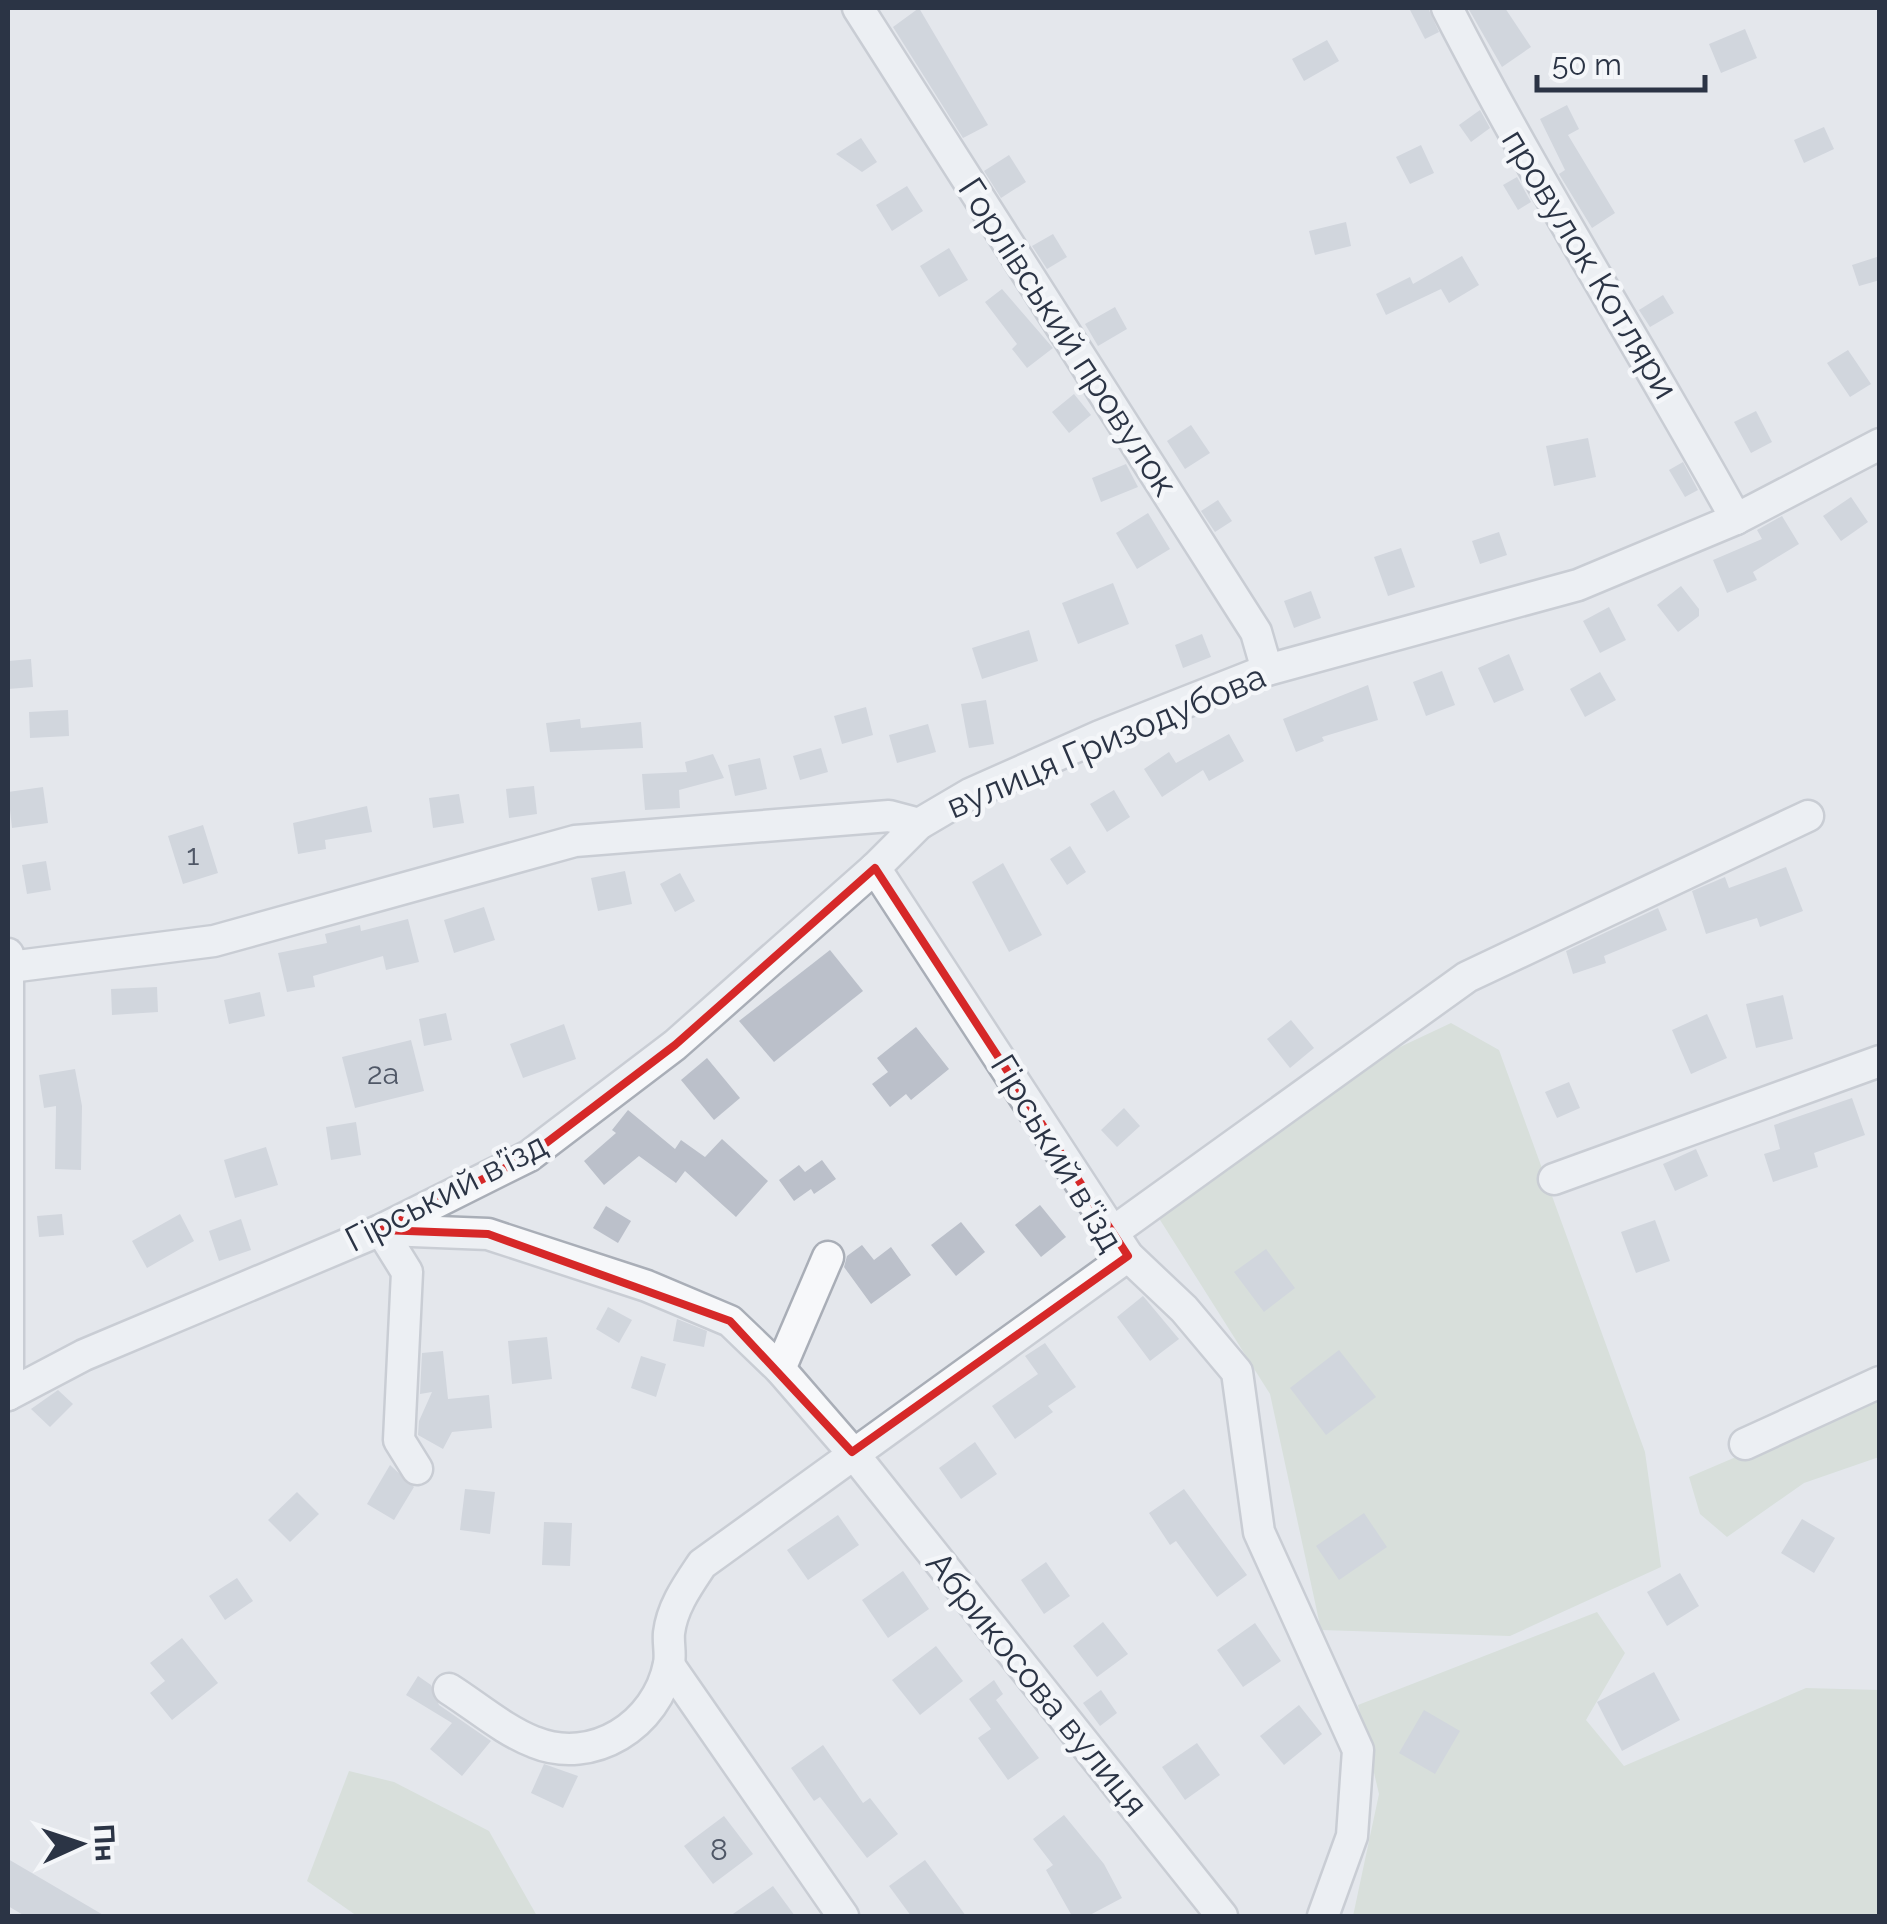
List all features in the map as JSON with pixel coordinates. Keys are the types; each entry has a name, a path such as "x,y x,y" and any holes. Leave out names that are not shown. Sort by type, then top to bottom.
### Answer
{"street":[{"name":"Горлівський провулок","path":"858,8 1256,632 1267,670"},
{"name":"провулок Котляри","path":"1447,8 1519,148 1631,328 1736,519"},
{"name":"вулиця Гризодубова","path":"9,961 214,941 575,841 888,816 919,824 970,794 1100,736 1267,670 1578,584 1736,519 1880,444"},
{"path":"1323,1916 1352,1836 1358,1750 1260,1532 1237,1372 1120,1244 1467,977 1808,816"},
{"name":"Гірський в’їзд","path":"8,1395 84,1356 381,1230 529,1156 674,1045 876,868 919,824"},
{"name":"Гірський в'їзд","path":"669,1665 675,1611 702,1564 1120,1244 876,868"},
{"path":"8,1395 9,961"},
{"path":"1554,1179 1880,1061"},
{"path":"381,1230 488,1234 646,1286 730,1321 780,1369 852,1452"},
{"path":"381,1230 407,1272 399,1440 417,1469"},
{"path":"780,1369 828,1257"},
{"path":"1745,1444 1880,1382"},
{"name":"Абрикосова вулиця","path":"852,1452 1222,1916"},
{"path":"449,1689 534,1742 564,1749 595,1746 615,1740 639,1720 669,1665 843,1916"}],"highlighted area":[{"path":"875,868 1128,1256 852,1452 730,1321 488,1234 381,1230 529,1156 675,1045"}],"green space":[{"path":"1451,1023 1499,1050 1645,1452 1661,1567 1510,1636 1321,1630 1270,1394 1155,1212 1300,1094"},
{"path":"1879,1396 1879,1457 1804,1483 1727,1537 1700,1514 1689,1477"},
{"path":"1597,1612 1625,1653 1586,1720 1624,1766 1806,1688 1879,1690 1879,1916 1353,1916 1379,1794 1358,1705"},
{"path":"349,1771 394,1782 489,1831 537,1916 357,1916 307,1881"}],"building":[{"path":"919,8 988,125 963,138 893,27"},
{"path":"1409,8 1428,8 1439,32 1425,39"},
{"path":"1468,8 1505,8 1531,47 1502,67"},
{"path":"1745,29 1757,58 1721,73 1709,44"},
{"path":"1327,40 1339,61 1304,81 1292,59"},
{"path":"1567,105 1579,129 1568,135 1615,213 1592,228 1559,174 1565,170 1540,119"},
{"path":"1480,110 1490,128 1471,142 1459,125"},
{"path":"1824,127 1834,149 1804,163 1794,140"},
{"path":"861,138 877,162 862,172 836,154"},
{"path":"1421,145 1434,173 1410,184 1396,157"},
{"path":"1009,155 1026,182 1001,198 984,171"},
{"path":"1517,177 1531,202 1518,210 1503,185"},
{"path":"907,186 923,211 892,231 876,205"},
{"path":"1346,222 1351,246 1315,255 1309,231"},
{"path":"1053,234 1067,257 1047,269 1032,246"},
{"path":"949,248 968,280 939,297 920,266"},
{"path":"1462,256 1479,285 1449,303 1441,289 1386,315 1376,294 1410,277 1413,284"},
{"path":"1880,256 1880,280 1859,286 1852,265"},
{"path":"1002,289 1053,348 1027,368 1012,349 1017,344 985,302"},
{"path":"1663,295 1674,313 1650,327 1639,310"},
{"path":"1115,307 1127,329 1098,346 1085,324"},
{"path":"1848,350 1871,384 1850,397 1827,363"},
{"path":"1074,394 1091,415 1069,433 1052,412"},
{"path":"1756,411 1772,442 1751,453 1734,422"},
{"path":"1191,425 1210,453 1185,469 1167,441"},
{"path":"1588,438 1596,477 1554,486 1546,446"},
{"path":"1683,462 1698,490 1685,497 1669,470"},
{"path":"1126,464 1138,487 1101,502 1092,478"},
{"path":"1851,497 1868,522 1841,541 1823,516"},
{"path":"1218,500 1232,521 1215,532 1201,511"},
{"path":"1148,513 1170,549 1137,569 1116,533"},
{"path":"1782,516 1799,544 1753,572 1757,580 1727,593 1713,560 1762,539 1757,530"},
{"path":"1499,532 1507,555 1480,564 1472,541"},
{"path":"1401,548 1415,587 1388,596 1374,557"},
{"path":"1113,583 1129,624 1078,644 1062,603"},
{"path":"1681,586 1699,609 1699,616 1678,632 1657,605"},
{"path":"1311,591 1321,618 1294,628 1284,601"},
{"path":"1609,607 1626,640 1600,653 1583,621"},
{"path":"1029,630 1038,661 982,679 972,648"},
{"path":"1202,634 1211,657 1183,668 1175,645"},
{"path":"1509,654 1524,690 1494,703 1478,668"},
{"path":"31,659 33,687 8,689 8,661"},
{"path":"1442,671 1455,705 1426,716 1413,682"},
{"path":"1600,672 1616,700 1585,717 1570,689"},
{"path":"1368,685 1378,720 1322,737 1324,741 1296,752 1283,719"},
{"path":"986,700 994,744 969,748 961,704"},
{"path":"866,707 873,735 842,744 834,716"},
{"path":"68,710 69,736 30,738 29,712"},
{"path":"580,719 581,728 641,722 643,748 550,752 546,723"},
{"path":"928,724 936,752 897,763 889,735"},
{"path":"1229,734 1244,761 1209,781 1203,770 1162,797 1144,769 1169,752 1176,763"},
{"path":"821,748 828,772 800,780 793,756"},
{"path":"713,754 724,778 679,790 680,808 645,810 642,774 687,772 685,762"},
{"path":"760,758 767,789 735,796 728,765"},
{"path":"534,786 537,814 509,818 506,789"},
{"path":"43,787 48,823 12,828 8,792"},
{"path":"1114,790 1130,817 1107,832 1090,804"},
{"path":"459,794 464,823 433,828 429,798"},
{"path":"367,806 372,832 325,840 326,849 298,854 293,823"},
{"path":"203,825 218,873 183,884 168,836"},
{"path":"1070,846 1086,872 1067,885 1050,859"},
{"path":"46,861 51,890 27,894 22,865"},
{"path":"1003,863 1042,935 1009,952 972,882"},
{"path":"1786,867 1803,911 1760,927 1757,918 1706,934 1692,891 1725,877 1729,888"},
{"path":"625,871 632,904 598,911 591,878"},
{"path":"680,873 695,901 675,912 660,884"},
{"path":"484,907 495,940 454,953 444,920"},
{"path":"1658,908 1667,930 1604,956 1606,963 1573,974 1566,951"},
{"path":"408,919 419,962 386,970 383,956 313,976 315,987 287,992 278,953 327,943 325,934 360,925 361,931"},
{"path":"830,950 863,991 774,1062 739,1021"},
{"path":"157,987 158,1012 112,1015 111,989"},
{"path":"260,992 265,1016 229,1024 224,1000"},
{"path":"1783,995 1793,1039 1756,1048 1746,1004"},
{"path":"446,1013 452,1040 424,1046 419,1019"},
{"path":"1707,1014 1727,1058 1691,1074 1672,1030"},
{"path":"1291,1020 1314,1048 1290,1068 1267,1039"},
{"path":"564,1024 576,1059 523,1078 510,1044"},
{"path":"916,1027 949,1069 911,1100 906,1094 890,1107 872,1084 888,1072 877,1058"},
{"path":"411,1040 424,1091 355,1108 342,1057"},
{"path":"707,1058 740,1098 714,1120 681,1080"},
{"path":"75,1069 82,1106 81,1170 55,1169 56,1106 44,1108 39,1075"},
{"path":"1569,1082 1580,1108 1557,1118 1545,1092"},
{"path":"1852,1098 1865,1135 1814,1153 1818,1167 1773,1182 1764,1154 1780,1149 1774,1125"},
{"path":"1124,1108 1140,1126 1117,1147 1101,1130"},
{"path":"628,1110 675,1149 681,1140 705,1157 722,1139 768,1181 736,1217 685,1171 676,1183 639,1156 604,1185 584,1161 616,1133 612,1130"},
{"path":"356,1122 361,1155 331,1160 326,1127"},
{"path":"266,1147 278,1185 235,1198 224,1160"},
{"path":"1696,1149 1708,1176 1675,1191 1663,1164"},
{"path":"822,1160 836,1179 814,1194 811,1189 794,1201 779,1180 799,1165 805,1172"},
{"path":"1040,1205 1066,1237 1041,1257 1015,1225"},
{"path":"606,1206 631,1221 618,1243 593,1228"},
{"path":"62,1214 64,1235 39,1237 37,1216"},
{"path":"180,1214 194,1241 147,1268 132,1241"},
{"path":"241,1219 251,1250 219,1261 209,1231"},
{"path":"1655,1220 1670,1261 1636,1273 1621,1232"},
{"path":"961,1222 985,1252 956,1276 931,1245"},
{"path":"862,1245 874,1260 891,1247 911,1275 871,1304 844,1267 847,1256"},
{"path":"1266,1249 1295,1288 1264,1312 1234,1272"},
{"path":"1143,1296 1179,1339 1150,1361 1117,1317"},
{"path":"608,1307 632,1320 619,1343 596,1329"},
{"path":"677,1319 707,1331 704,1347 673,1341"},
{"path":"547,1337 552,1379 512,1384 508,1341"},
{"path":"1045,1343 1076,1387 1048,1406 1053,1412 1015,1439 992,1406 1038,1374 1025,1356"},
{"path":"1339,1350 1376,1397 1326,1435 1290,1388"},
{"path":"443,1351 448,1399 489,1395 492,1428 452,1432 443,1449 418,1435 419,1421 432,1392 420,1394 422,1353"},
{"path":"641,1356 666,1364 656,1397 631,1388"},
{"path":"58,1390 73,1404 50,1427 31,1409"},
{"path":"975,1442 997,1474 961,1499 939,1468"},
{"path":"390,1465 414,1487 394,1520 367,1504"},
{"path":"465,1489 495,1492 490,1534 460,1530"},
{"path":"1184,1489 1247,1575 1217,1597 1176,1541 1170,1545 1149,1513"},
{"path":"297,1492 319,1514 290,1542 268,1520"},
{"path":"1364,1513 1387,1547 1339,1580 1316,1546"},
{"path":"838,1515 859,1545 808,1580 787,1550"},
{"path":"1802,1519 1835,1538 1814,1573 1781,1553"},
{"path":"544,1522 572,1523 570,1566 542,1565"},
{"path":"1046,1562 1070,1596 1044,1614 1021,1580"},
{"path":"903,1571 929,1609 888,1638 862,1600"},
{"path":"1680,1573 1699,1606 1667,1626 1647,1592"},
{"path":"237,1578 253,1601 225,1620 209,1596"},
{"path":"1103,1622 1128,1654 1097,1677 1073,1646"},
{"path":"1255,1623 1281,1661 1243,1687 1217,1650"},
{"path":"182,1638 218,1683 172,1720 150,1693 165,1681 150,1663"},
{"path":"936,1646 963,1681 920,1715 892,1680"},
{"path":"1654,1672 1680,1720 1622,1751 1597,1702"},
{"path":"418,1676 431,1685 439,1705 491,1741 462,1776 430,1749 452,1723 406,1695"},
{"path":"994,1680 1003,1694 996,1700 1039,1758 1008,1780 978,1738 991,1729 969,1699"},
{"path":"1101,1690 1117,1713 1100,1726 1083,1703"},
{"path":"1299,1705 1322,1734 1284,1765 1260,1736"},
{"path":"1424,1710 1460,1731 1435,1774 1399,1753"},
{"path":"1197,1743 1220,1775 1185,1800 1162,1767"},
{"path":"823,1745 863,1803 870,1798 898,1834 867,1858 820,1797 814,1801 791,1768"},
{"path":"544,1764 578,1776 563,1808 531,1793"},
{"path":"1064,1815 1104,1864 1122,1898 1088,1916 1072,1916 1046,1870 1053,1865 1033,1839"},
{"path":"724,1816 753,1854 713,1884 684,1846"},
{"path":"8,1859 105,1916 25,1916 8,1906"},
{"path":"925,1860 966,1916 911,1916 889,1886"},
{"path":"773,1886 795,1916 730,1916"}]}
